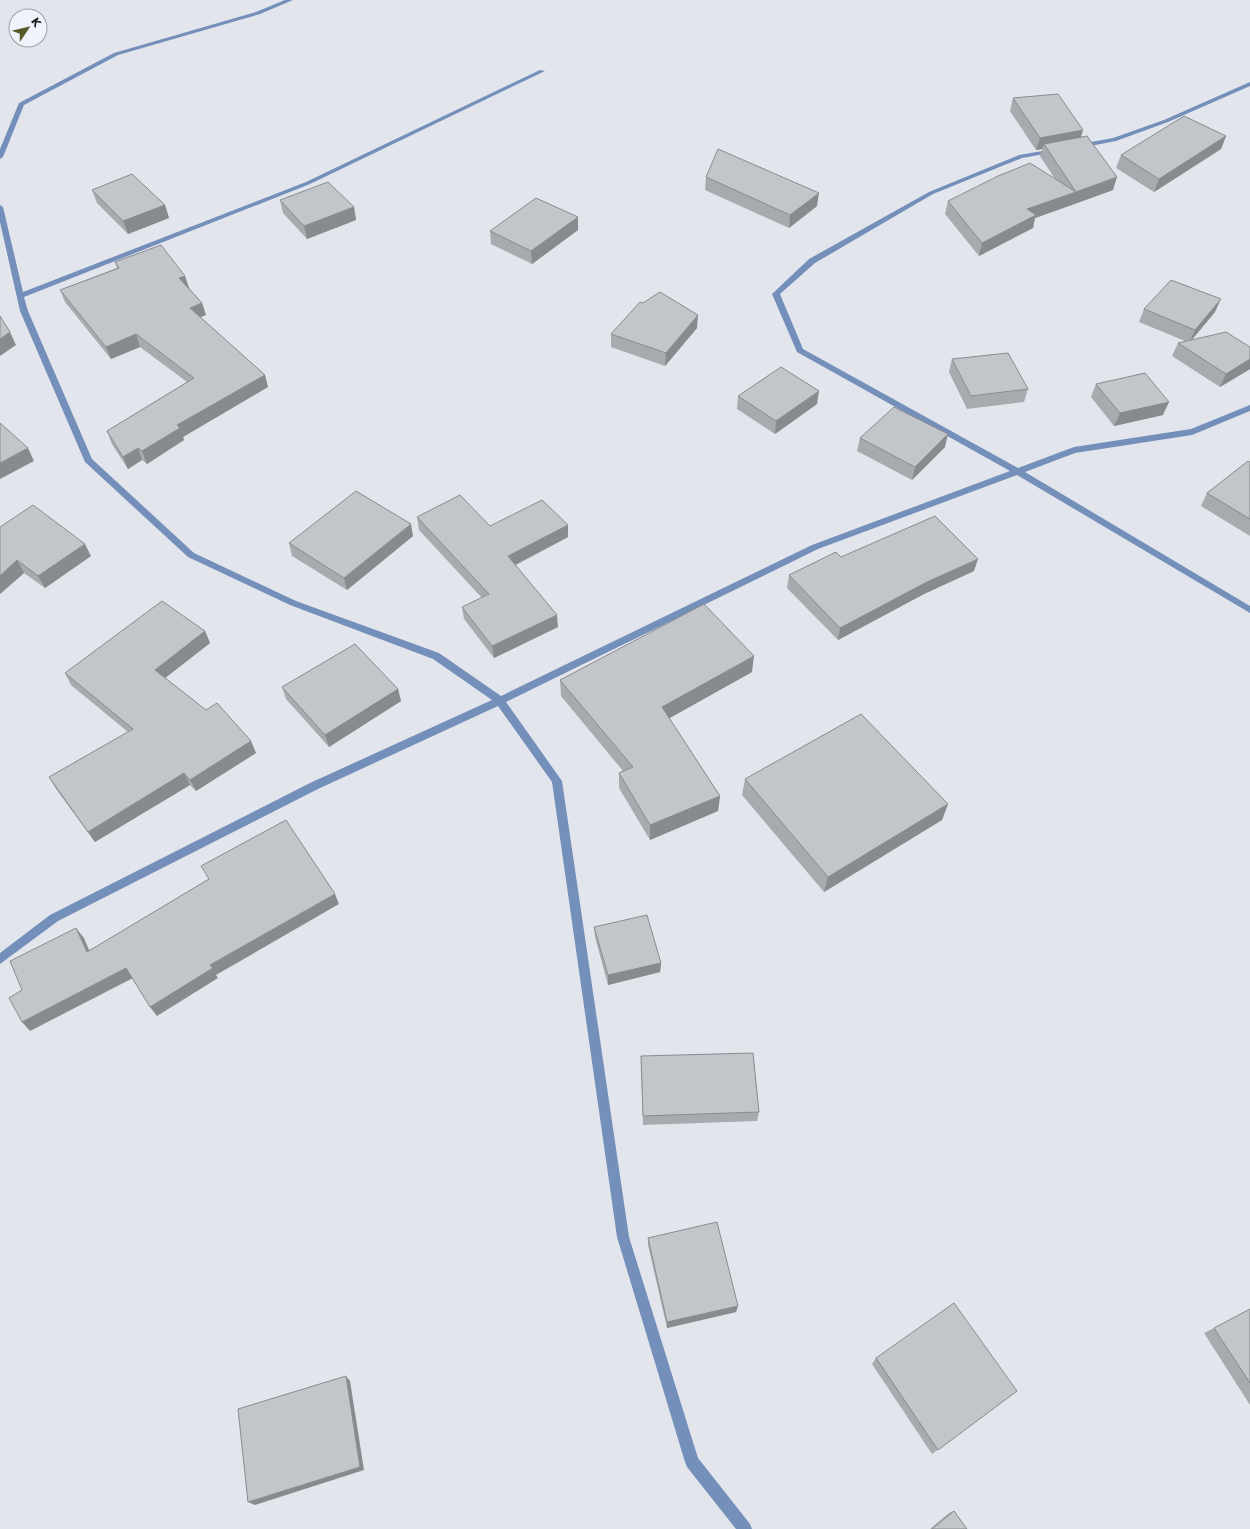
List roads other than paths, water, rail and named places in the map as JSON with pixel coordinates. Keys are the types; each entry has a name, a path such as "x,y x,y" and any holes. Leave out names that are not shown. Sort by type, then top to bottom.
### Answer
{"street":[{"path":"0,157 21,104 116,54 258,13 290,0"},
{"path":"20,296 308,183 542,71"},
{"path":"1076,147 1114,140 1166,122 1250,84"},
{"path":"1060,150 1021,156 931,193 812,261 776,294 800,350 1017,471 1250,610"},
{"path":"0,207 24,311 88,460 192,555 293,603 436,656 500,701 557,781 623,1237 692,1462 745,1529"},
{"path":"0,959 54,918 314,786 500,701 815,547 1074,450 1192,432 1250,408"}]}
